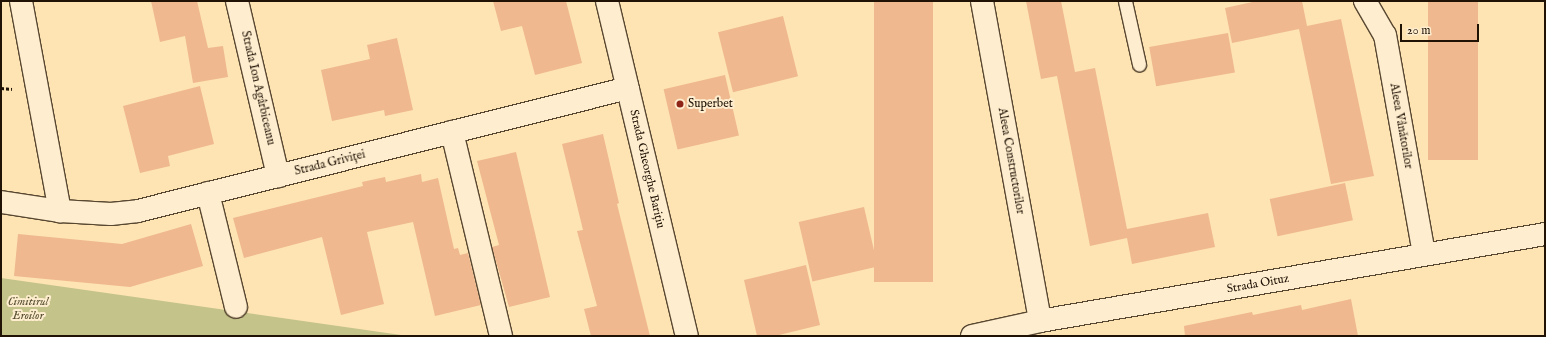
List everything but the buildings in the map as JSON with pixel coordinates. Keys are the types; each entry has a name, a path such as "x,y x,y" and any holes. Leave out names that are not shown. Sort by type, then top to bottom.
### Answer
{"street":[{"path":"21,1 60,211"},
{"name":"Strada Ion Agârbiceanu","path":"237,1 278,176"},
{"name":"Strada Gheorghe Barițiu","path":"607,1 687,336"},
{"name":"Aleea Constructorilor","path":"982,1 1040,321"},
{"name":"Aleea Vânătorilor","path":"1365,1 1385,35 1424,255"},
{"name":"Strada Griviței","path":"1,202 60,211 111,214 138,211 628,88"},
{"path":"452,132 501,336"},
{"path":"208,193 236,307"},
{"name":"Strada Oituz","path":"972,336 1040,321 1545,234"}],"lane":[{"path":"1125,1 1139,64"}],"green space":[{"name":"Cimitirul Eroilor","path":"1,278 408,336 1,336"}],"place":[{"name":"Superbet","path":"680,104"}]}
